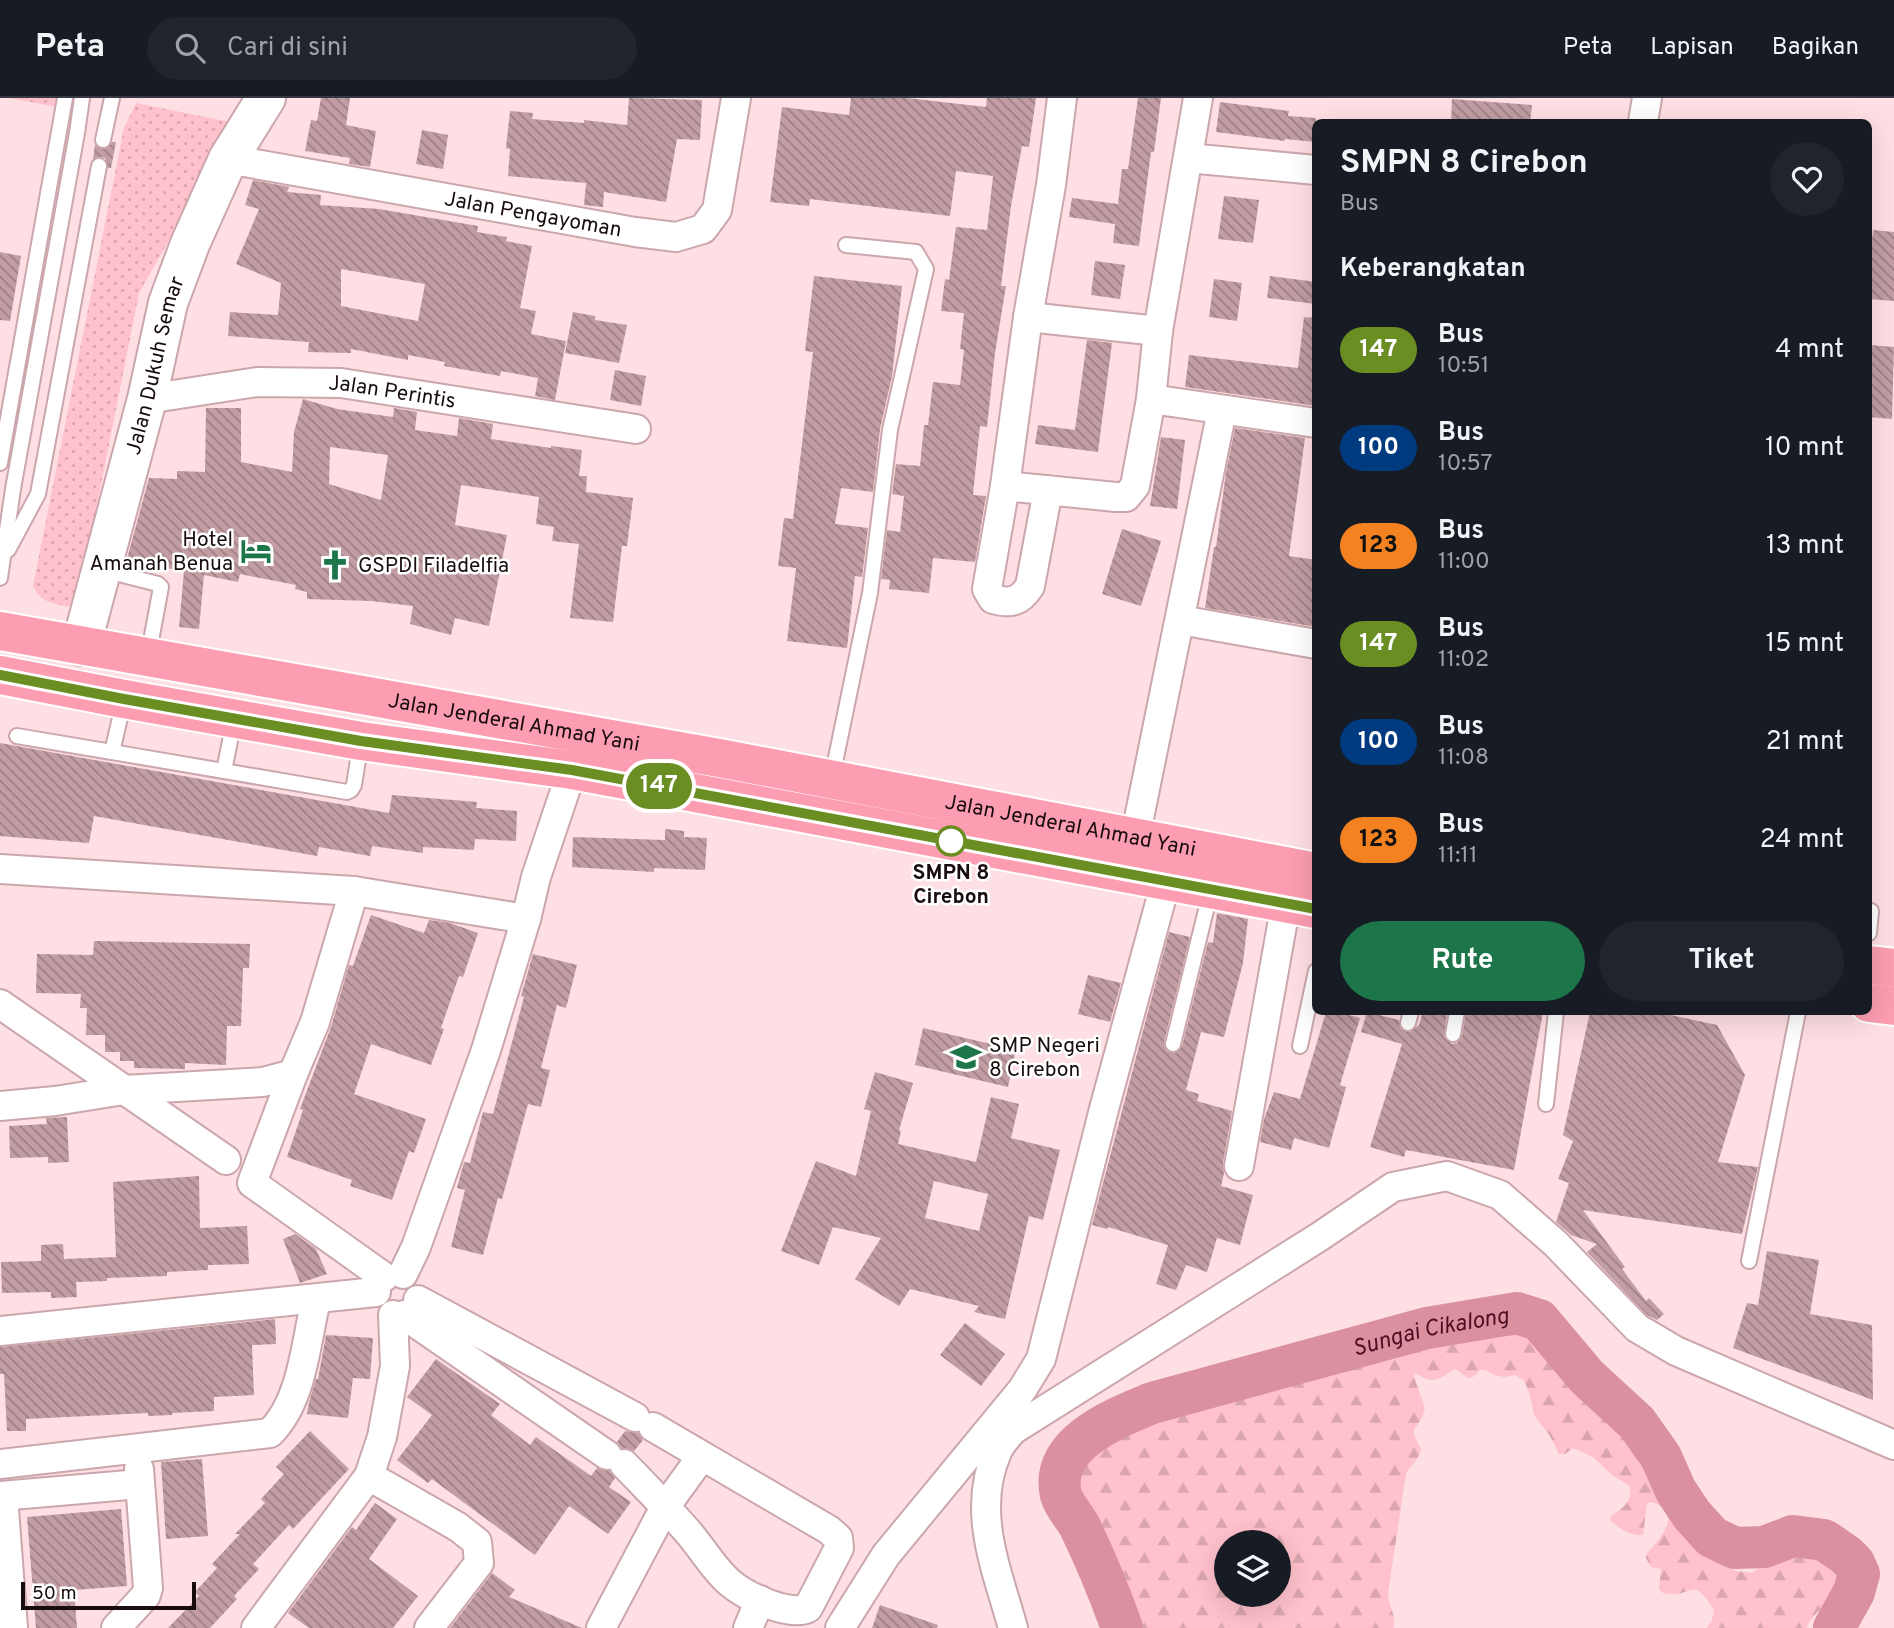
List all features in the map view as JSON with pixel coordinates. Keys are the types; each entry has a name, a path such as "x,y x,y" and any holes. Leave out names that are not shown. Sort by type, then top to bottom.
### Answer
{"highway":[{"name":"Jalan Jenderal Ahmad Yani","path":"3,636 148,657 832,780 1312,871"},
{"name":"Jalan Jenderal Ahmad Yani","path":"0,675 361,741 572,770 1301,906"},
{"path":"1872,965 1894,968"},
{"path":"1872,1003 1894,1006"}],"street":[{"name":"Jalan Dukuh Semar","path":"81,646 148,399 168,303 190,244 228,159 266,98"},
{"name":"Jalan Pengayoman","path":"228,159 635,232 676,237 703,229 717,210 736,98"},
{"path":"1048,490 1030,586 1023,596 1008,603 993,599 987,589 1051,185 1062,98"},
{"path":"1005,486 1126,497 1135,486 1151,399 1157,331 1198,98"},
{"path":"1644,119 1647,98"},
{"path":"1188,158 1312,170"},
{"path":"1028,317 1157,331"},
{"name":"Jalan Perintis","path":"148,399 257,382 341,383 636,429"},
{"path":"1151,399 1312,423"},
{"path":"1135,838 1222,410"},
{"path":"1180,620 1312,643"},
{"path":"405,1310 505,1385 615,1460 665,1507 730,1583 783,1609 800,1611 808,1608 839,1548 838,1538 829,1530 644,1422 530,1361 405,1310 380,1307 388,1281 416,1247 486,1050 536,877 572,770"},
{"path":"0,869 354,891 526,919"},
{"path":"840,1628 886,1555 1022,1390 1041,1359 1104,1109 1166,881"},
{"path":"354,891 315,1022 252,1182 388,1281"},
{"path":"1239,1166 1301,906"},
{"path":"0,1003 226,1160"},
{"path":"0,1107 124,1090 263,1082 293,1074"},
{"path":"1013,1628 985,1524 986,1488 997,1450 1013,1430 1319,1237 1393,1187 1447,1176 1500,1195 1556,1244 1637,1328 1676,1351 1894,1445"},
{"path":"0,1331 412,1279 418,1289 405,1310 382,1437 369,1476 256,1628"},
{"path":"0,1464 270,1433 277,1426 293,1397 314,1310"},
{"path":"505,1385 530,1361"},
{"path":"601,1628 665,1507 702,1456"},
{"path":"369,1476 458,1527 477,1542 479,1563 429,1628"},
{"path":"13,1628 1,1496 140,1477 148,1588 146,1595 116,1628"},
{"path":"748,1628 761,1600"}],"lane":[{"path":"0,463 65,98"},
{"path":"0,578 13,489 78,134 82,98"},
{"path":"103,140 112,98"},
{"path":"4,557 38,494 99,166"},
{"path":"832,780 870,593 890,430 926,269 916,252 846,245"},
{"path":"0,525 4,557"},
{"path":"102,569 161,587 148,657"},
{"path":"112,752 124,699"},
{"path":"224,771 234,719"},
{"path":"17,736 347,792 354,785 361,741"},
{"path":"1173,1044 1211,889"},
{"path":"1300,1046 1312,990"},
{"path":"1453,1034 1456,1015"},
{"path":"1546,1104 1556,1015"},
{"path":"1749,1261 1797,1015"}],"green space":[{"path":"9,98 57,98 57,107"},
{"path":"136,103 235,123 139,293 85,565 76,595 68,607 43,599 33,586 124,128"},
{"path":"1507,1323 1527,1325 1541,1333 1586,1392 1629,1424 1675,1506 1680,1521 1694,1532 1715,1556 1735,1571 1752,1573 1781,1551 1802,1548 1837,1561 1848,1569 1851,1582 1813,1617 1807,1628 1707,1628 1714,1610 1700,1592 1691,1590 1663,1593 1659,1589 1661,1569 1651,1567 1646,1558 1667,1525 1667,1511 1651,1502 1647,1504 1643,1535 1634,1535 1621,1529 1610,1520 1629,1500 1630,1486 1612,1475 1593,1457 1573,1448 1565,1454 1559,1454 1550,1436 1534,1415 1524,1380 1515,1375 1494,1375 1485,1370 1480,1370 1468,1378 1455,1369 1435,1380 1415,1373 1414,1377 1425,1408 1414,1430 1421,1449 1406,1474 1388,1593 1394,1620 1393,1628 1138,1628 1095,1531 1078,1501 1073,1483 1073,1472 1078,1461 1094,1439 1128,1423 1190,1402 1305,1378 1379,1350 1437,1335"}],"building":[{"path":"321,98 350,98 346,125 376,131 370,167 349,164 350,158 305,151 311,120 317,121"},
{"path":"629,98 702,100 700,140 677,139 666,202 604,192 603,207 584,205 586,183 508,176 510,149 506,148 510,111 533,113 532,119 584,123 584,120 627,125"},
{"path":"851,98 907,98 986,107 987,98 1036,98 1029,147 1022,146 1011,206 1001,286 1006,286 987,427 980,426 973,495 986,496 975,562 933,558 929,593 889,589 890,580 881,579 887,530 900,532 904,496 892,494 896,464 920,466 924,425 928,425 933,382 960,385 964,313 941,311 945,279 949,280 956,227 987,230 993,176 956,171 950,216 810,199 809,206 770,202 782,107 849,115"},
{"path":"1138,98 1161,98 1139,246 1113,243 1115,224 1069,217 1072,198 1118,204 1122,169 1128,169"},
{"path":"1452,99 1532,105 1530,119 1451,119"},
{"path":"1220,102 1289,111 1288,116 1316,118 1312,119 1312,142 1216,132"},
{"path":"422,130 448,135 443,169 416,164"},
{"path":"112,142 116,142 111,168 108,168 105,158 93,159 95,145 105,149"},
{"path":"253,180 289,187 287,192 321,195 320,205 379,209 478,226 477,232 507,237 506,241 532,246 520,308 536,311 531,334 566,341 555,400 535,396 538,378 501,371 500,376 444,366 445,362 408,355 408,360 351,349 351,353 308,352 309,342 228,336 230,312 278,315 281,283 236,264 259,209 245,205","holes":["341,269 425,284 418,321 341,306"]},
{"path":"1224,196 1259,200 1253,243 1218,239"},
{"path":"1873,230 1894,232 1894,301 1872,299"},
{"path":"0,252 21,256 10,321 0,320"},
{"path":"1095,261 1125,265 1120,299 1091,295"},
{"path":"814,276 902,286 892,376 880,429 873,492 841,488 835,524 868,528 862,577 855,576 847,648 787,641 796,568 778,566 784,518 793,519 813,352 805,351"},
{"path":"1270,276 1312,281 1312,304 1267,298"},
{"path":"1214,279 1242,283 1237,321 1209,317"},
{"path":"573,312 595,316 595,320 627,325 619,363 565,353"},
{"path":"1304,317 1312,318 1312,405 1185,387 1189,355 1298,368"},
{"path":"1087,340 1112,343 1098,452 1035,444 1038,425 1075,430"},
{"path":"1872,345 1894,347 1892,419 1872,417"},
{"path":"615,370 646,376 641,406 610,400"},
{"path":"303,399 337,409 393,417 394,408 417,412 415,430 457,436 459,418 493,424 491,439 582,450 579,476 587,476 586,492 633,498 627,546 622,546 613,622 570,618 579,544 552,541 554,527 536,524 539,497 461,485 455,525 507,535 489,626 455,618 451,635 410,624 413,606 371,601 307,599 307,592 295,589 296,585 240,574 238,582 204,575 199,629 179,627 184,571 141,564 140,569 125,566 149,478 177,479 177,471 205,472 206,408 241,408 241,462 292,472 294,432","holes":["330,447 388,455 381,500 329,484"]},
{"path":"1235,428 1305,438 1289,556 1312,559 1312,626 1205,608"},
{"path":"1161,437 1185,440 1177,509 1150,506"},
{"path":"1122,529 1161,541 1141,606 1102,594"},
{"path":"0,743 389,813 392,795 477,802 476,808 517,811 516,841 475,839 474,850 423,847 423,853 372,846 370,856 319,847 317,856 94,816 89,843 0,836"},
{"path":"665,829 684,831 684,837 707,838 705,870 654,868 654,872 572,867 573,837 665,840"},
{"path":"1217,913 1248,919 1243,963 1224,1037 1201,1032 1186,1090 1199,1094 1197,1101 1232,1111 1221,1186 1253,1195 1240,1245 1217,1238 1207,1272 1186,1265 1176,1290 1156,1284 1168,1245 1108,1227 1107,1229 1092,1225 1169,932 1190,937 1164,1042 1167,1051 1175,1053 1182,1046 1208,942 1213,943"},
{"path":"371,915 424,933 429,920 450,923 478,933 463,977 459,976 431,1065 371,1044 354,1094 426,1119 414,1153 409,1151 392,1200 350,1186 352,1180 287,1157 303,1110 300,1109 331,1027 349,965 353,966"},
{"path":"94,941 250,944 249,968 243,968 241,1026 227,1026 226,1065 185,1063 185,1069 134,1068 134,1061 120,1061 120,1052 105,1052 105,1035 86,1035 87,1008 80,1008 81,994 36,993 37,954 93,955"},
{"path":"533,954 577,965 566,1008 557,1005 541,1068 550,1070 541,1107 528,1104 502,1199 498,1198 483,1255 451,1247 465,1190 457,1188 464,1162 470,1163 483,1112 493,1114"},
{"path":"1088,975 1121,983 1110,1022 1078,1014"},
{"path":"1325,1015 1360,1018 1340,1085 1346,1087 1329,1148 1294,1138 1291,1150 1260,1142 1264,1119 1274,1092 1300,1099"},
{"path":"1366,1015 1399,1020 1401,1029 1410,1032 1419,1025 1422,1015 1447,1015 1444,1037 1452,1044 1457,1043 1462,1036 1466,1015 1542,1015 1514,1170 1406,1150 1404,1157 1370,1147 1402,1044 1361,1032"},
{"path":"1589,1015 1671,1015 1717,1025 1745,1075 1718,1162 1758,1167 1742,1234 1583,1210 1646,1301 1649,1298 1664,1314 1657,1320 1647,1315 1587,1252 1597,1244 1571,1235 1556,1222 1569,1183 1558,1179 1573,1141 1563,1135"},
{"name":"SMP Negeri 8 Cirebon","path":"923,1028 1016,1050 1008,1087 915,1065"},
{"path":"875,1072 913,1083 899,1130 898,1144 976,1162 991,1097 1019,1104 1011,1138 1060,1150 1043,1220 1029,1216 1005,1319 974,1312 979,1306 910,1289 899,1306 855,1279 881,1238 833,1227 819,1265 781,1251 816,1161 856,1176 871,1111 864,1109","holes":["934,1181 988,1194 979,1231 925,1218"]},
{"path":"67,1117 69,1162 48,1163 48,1157 10,1158 9,1126 47,1124 46,1118"},
{"path":"199,1176 200,1228 247,1226 249,1264 208,1265 208,1270 167,1272 167,1276 76,1282 77,1297 51,1298 51,1292 2,1293 1,1262 41,1261 41,1245 63,1244 64,1259 116,1257 113,1182"},
{"path":"295,1234 316,1249 327,1274 300,1283 283,1239"},
{"path":"1767,1251 1819,1260 1810,1314 1872,1325 1873,1400 1733,1348 1747,1303 1758,1305"},
{"path":"275,1319 276,1344 252,1345 254,1395 214,1397 214,1411 172,1415 148,1416 148,1413 26,1419 26,1431 7,1431 4,1374 0,1374 0,1347"},
{"path":"965,1323 1005,1354 981,1386 940,1355"},
{"path":"326,1335 373,1338 370,1379 353,1378 348,1418 307,1414 318,1379"},
{"path":"436,1359 500,1404 491,1415 530,1445 536,1437 591,1476 597,1468 609,1471 615,1478 609,1487 631,1502 608,1534 569,1506 535,1555 432,1479 428,1483 397,1460 432,1415 407,1397"},
{"path":"310,1431 349,1469 293,1529 289,1525 253,1564 259,1569 234,1596 237,1599 210,1628 168,1628 199,1596 195,1592 217,1568 212,1564 240,1534 235,1534 265,1503 261,1499 284,1474 276,1467"},
{"path":"625,1431 638,1433 643,1440 634,1451 622,1448 617,1442"},
{"path":"202,1459 208,1536 166,1539 161,1462"},
{"path":"375,1503 397,1519 369,1559 418,1596 393,1628 309,1628 288,1613 352,1527 356,1530"},
{"path":"121,1509 127,1586 74,1590 77,1628 36,1628 27,1517"},
{"path":"492,1573 515,1590 509,1597 582,1628 450,1628"},
{"path":"880,1605 938,1625 937,1628 872,1628"}],"waterway":[{"name":"Sungai Cikalong","path":"1122,1628 1086,1539 1061,1495 1060,1477 1065,1461 1088,1435 1121,1416 1152,1403 1427,1328 1517,1313 1539,1320 1587,1377 1637,1423 1661,1457 1676,1491 1692,1515 1712,1537 1735,1548 1764,1547 1793,1536 1824,1540 1846,1555 1859,1574 1854,1592 1834,1628"}],"bus line":[{"name":"147","path":"0,675 361,741 572,770 1312,908"}],"place":[{"name":"Hotel Amanah Benua","path":"256,551"},
{"name":"GSPDI Filadelfia","path":"335,565"},
{"name":"SMPN 8 Cirebon","path":"951,841"},
{"name":"SMP Negeri 8 Cirebon","path":"966,1057"}]}
